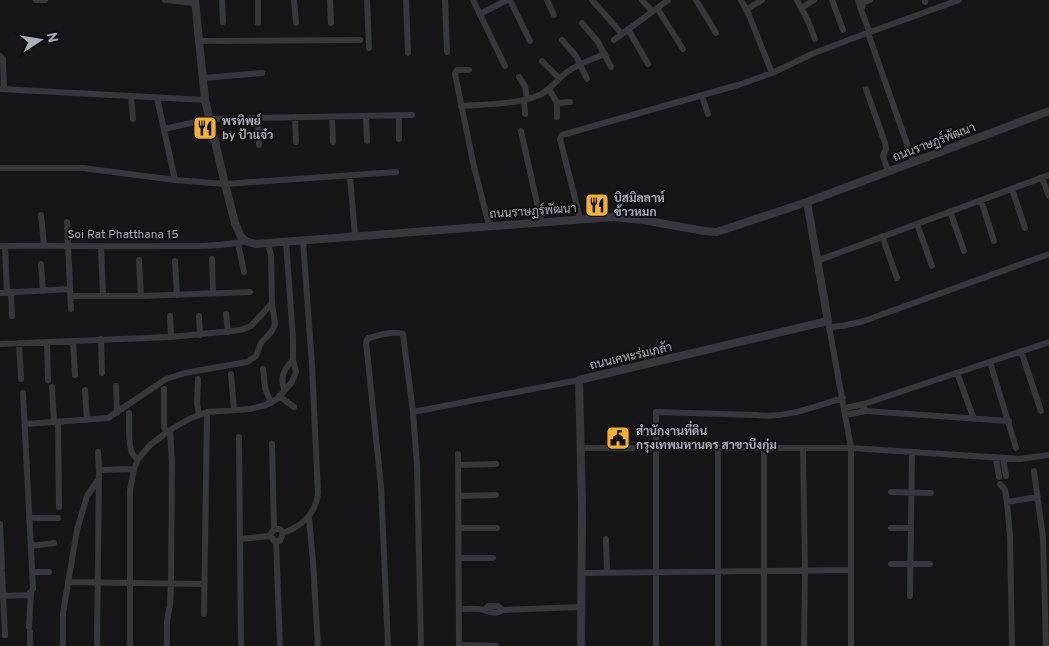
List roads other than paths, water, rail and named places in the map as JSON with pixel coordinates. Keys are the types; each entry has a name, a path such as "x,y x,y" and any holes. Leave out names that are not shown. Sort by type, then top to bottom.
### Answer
{"street":[{"path":"36,0 45,0"},
{"path":"165,0 195,2 205,100 225,184 242,242 244,272"},
{"path":"222,0 223,22"},
{"path":"258,0 258,23"},
{"path":"294,0 296,23"},
{"path":"330,0 331,23"},
{"path":"367,0 369,48"},
{"path":"406,0 408,53"},
{"path":"445,0 447,52"},
{"path":"473,0 505,66"},
{"path":"480,14 508,0 530,41"},
{"path":"547,0 554,15"},
{"path":"592,0 625,32 648,64"},
{"path":"642,0 654,10 683,49"},
{"path":"614,40 668,0"},
{"path":"696,0 716,33"},
{"path":"741,0 772,72"},
{"path":"746,10 762,0"},
{"path":"797,0 815,39"},
{"path":"802,8 814,0"},
{"path":"832,0 843,30"},
{"path":"858,0 913,161"},
{"path":"861,10 864,2 870,0"},
{"path":"580,218 560,139 561,136 702,96 772,72 812,54 959,0"},
{"path":"582,23 598,42 611,67"},
{"path":"198,41 360,40"},
{"path":"562,40 576,56 587,79"},
{"path":"461,106 526,99 537,96 549,89 559,78 580,64 605,54"},
{"path":"0,56 3,59 2,89 205,100"},
{"path":"542,61 559,78"},
{"path":"469,70 456,70 455,72 461,106 489,225"},
{"path":"203,78 262,73"},
{"path":"519,77 525,86 525,114"},
{"path":"549,89 557,103 557,117"},
{"path":"866,89 885,143 886,149 883,156 888,171"},
{"path":"131,96 133,119"},
{"path":"702,96 708,114"},
{"path":"157,98 175,180"},
{"path":"557,103 570,102"},
{"name":"ถนนราษฏร์พัฒนา","path":"242,242 268,244 580,218 629,218 717,232 806,202 1049,111"},
{"path":"366,116 367,141"},
{"path":"399,116 399,139"},
{"path":"164,128 209,118 412,116"},
{"path":"295,117 296,142"},
{"path":"332,117 333,142"},
{"path":"258,118 259,146"},
{"path":"521,131 541,221"},
{"path":"0,168 83,168 175,180 225,184 396,172"},
{"path":"350,176 355,236"},
{"path":"817,261 1046,176 1049,196"},
{"path":"1012,189 1025,228"},
{"path":"981,200 994,240"},
{"path":"806,202 851,448 851,646"},
{"path":"950,211 964,251"},
{"path":"41,215 44,245"},
{"path":"67,222 71,309"},
{"path":"917,224 932,266"},
{"path":"882,236 897,278"},
{"path":"283,533 295,528 309,518 317,502 318,486 312,365 303,241"},
{"name":"Soi Rat Phatthana 15","path":"2,246 67,245 102,247 242,242"},
{"path":"130,646 130,490 134,469 138,459 150,445 199,414 260,407 271,403 280,396 284,389 292,382 296,372 293,360 286,242"},
{"path":"25,424 108,418 166,379 186,373 252,360 256,356 261,343 274,328 271,255 268,244"},
{"path":"2,246 6,293 12,316"},
{"path":"102,247 103,295"},
{"path":"829,324 847,325 864,321 1049,254"},
{"path":"212,259 213,294"},
{"path":"139,260 141,296"},
{"path":"175,261 177,295"},
{"path":"41,264 43,291"},
{"path":"6,293 43,291 141,296 250,292"},
{"path":"0,344 171,337 228,332 249,328 272,303"},
{"path":"226,314 228,332"},
{"path":"170,316 171,337"},
{"path":"199,316 200,335"},
{"name":"ถนนเคหะร่มเกล้า","path":"581,646 580,380 829,324"},
{"path":"388,646 381,486 366,340 400,332 403,334 418,466 421,646"},
{"path":"101,340 102,373"},
{"path":"73,341 75,375"},
{"path":"47,342 48,380"},
{"path":"845,411 1049,342"},
{"path":"19,344 21,380"},
{"path":"1021,351 1041,411"},
{"path":"284,389 282,379 285,368 293,360"},
{"path":"990,362 1016,448"},
{"path":"263,369 265,388 271,403"},
{"path":"957,373 974,419"},
{"path":"231,374 234,410"},
{"path":"198,379 199,414"},
{"path":"413,412 580,380"},
{"path":"116,386 117,413"},
{"path":"52,387 56,422 59,507"},
{"path":"164,389 164,427 169,432 172,449 171,584 166,646"},
{"path":"85,390 87,420"},
{"path":"23,393 33,589 31,592 30,646"},
{"path":"280,396 294,406"},
{"path":"656,646 656,412 770,417 784,415 843,398"},
{"path":"864,404 863,407 866,411"},
{"path":"845,411 1009,422"},
{"path":"204,614 207,412"},
{"path":"130,413 130,448 132,454 138,459"},
{"path":"239,437 241,646"},
{"path":"270,536 274,528 272,444"},
{"path":"581,448 851,448 1020,459 1049,456"},
{"path":"718,448 718,646"},
{"path":"764,448 764,646"},
{"path":"803,448 804,646"},
{"path":"97,646 98,452"},
{"path":"910,596 912,452"},
{"path":"458,454 459,646 496,646"},
{"path":"1000,458 1010,536 1012,646"},
{"path":"458,465 496,464"},
{"path":"98,470 134,469"},
{"path":"1034,471 1044,538 1046,646"},
{"path":"63,646 63,614 77,530 87,496 98,479"},
{"path":"891,492 931,493"},
{"path":"459,496 496,495"},
{"path":"1007,502 1038,497"},
{"path":"29,518 58,518"},
{"path":"309,518 318,646"},
{"path":"0,524 1,596 5,635"},
{"path":"274,528 280,529 283,533"},
{"path":"459,528 497,528"},
{"path":"891,528 911,528"},
{"path":"270,536 272,540 276,541 282,539 283,533"},
{"path":"240,539 270,536"},
{"path":"606,539 607,572"},
{"path":"276,541 280,646"},
{"path":"30,546 54,543"},
{"path":"459,558 493,558"},
{"path":"891,564 930,564"},
{"path":"582,573 850,570"},
{"path":"32,572 49,572"},
{"path":"68,582 204,584"},
{"path":"1,596 28,595 31,592"},
{"path":"459,609 485,610 488,606 498,606 503,610 581,607"}],"place":[{"name":"พรทิพย์ by ป้าแจ๋ว","path":"205,128"},
{"name":"บิสมิลลาห์ ข้าวหมก","path":"597,205"},
{"name":"สำนักงานที่ดิน กรุงเทพมหานคร สาขาบึงกุ่ม","path":"618,438"}]}
